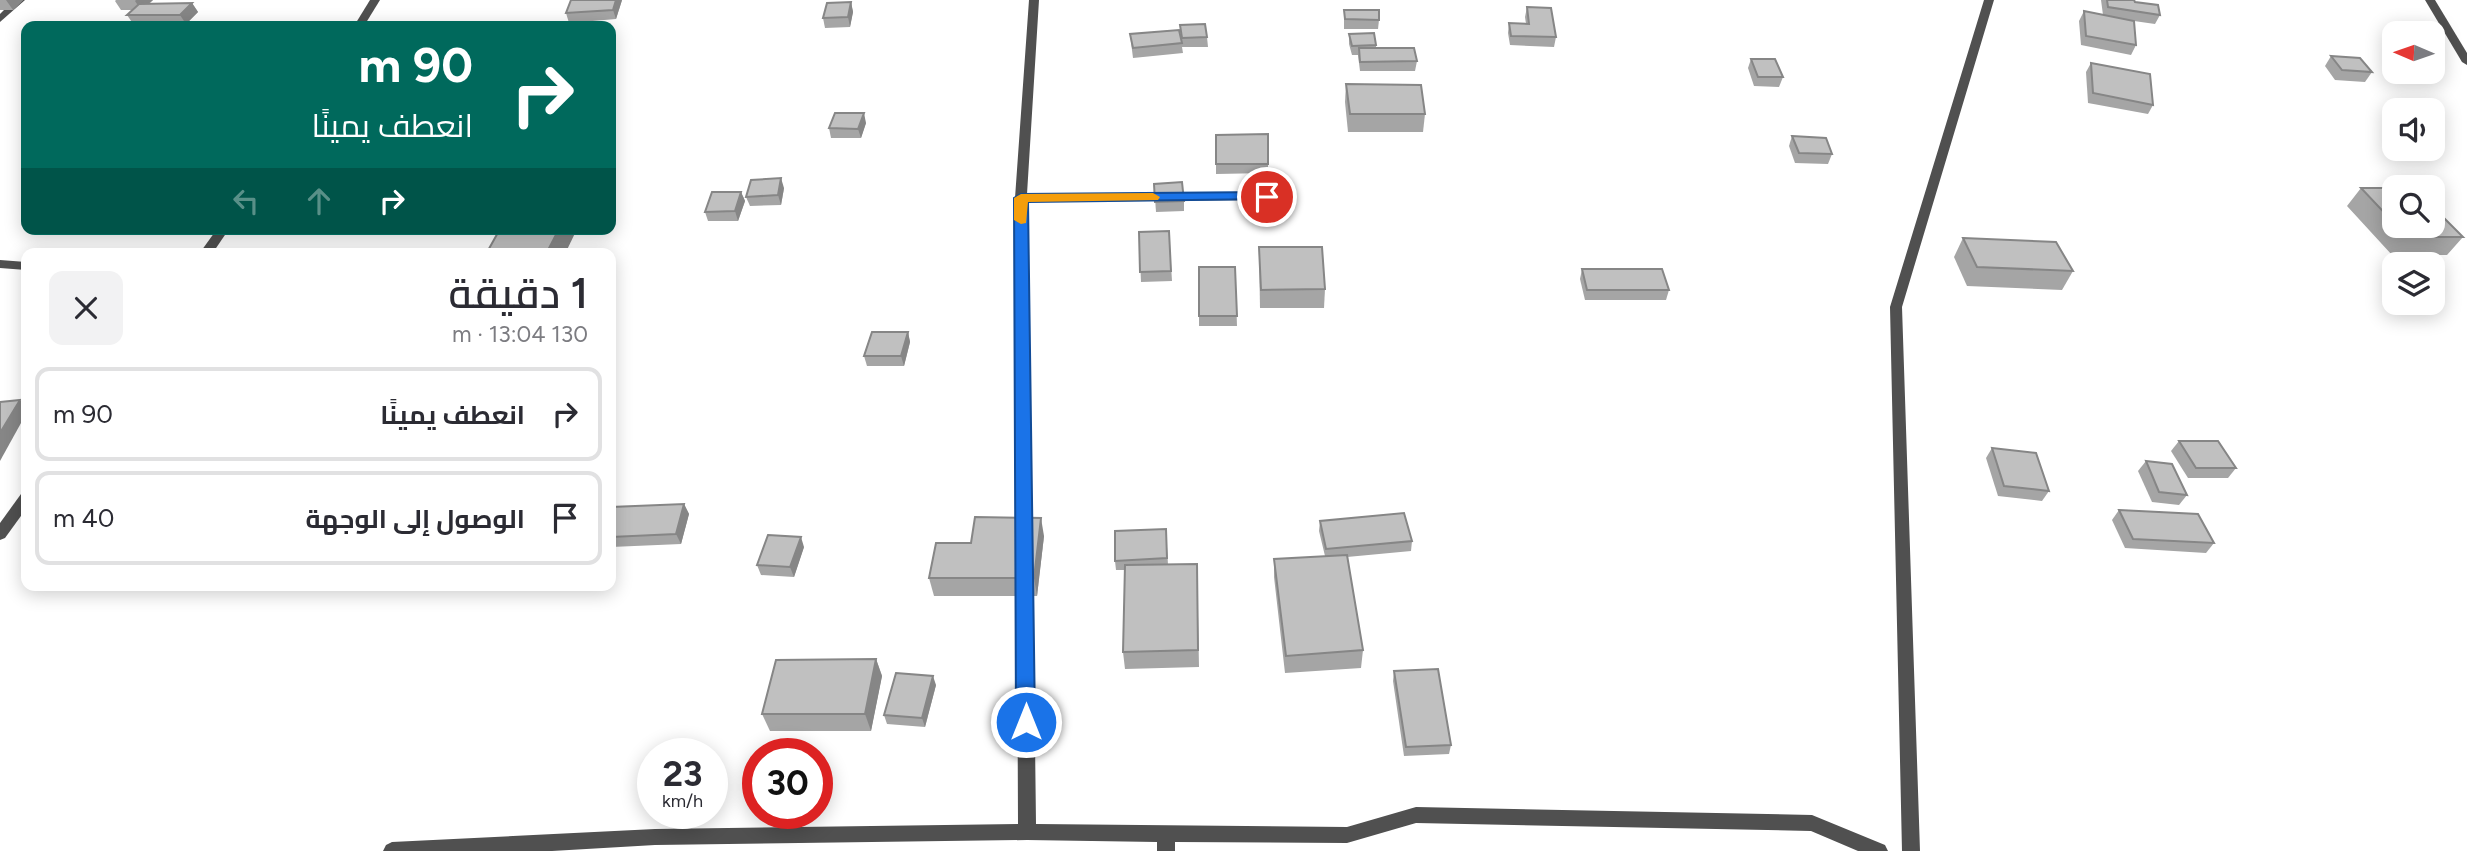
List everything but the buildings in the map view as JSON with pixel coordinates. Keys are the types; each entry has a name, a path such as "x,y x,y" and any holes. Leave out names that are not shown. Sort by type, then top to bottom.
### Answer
{"street":[{"path":"0,19 20,0"},
{"path":"362,21 375,0"},
{"path":"1027,832 1021,198 1034,0"},
{"path":"1912,851 1896,307 1989,0"},
{"path":"2430,0 2467,62"},
{"path":"1021,198 1267,197"},
{"path":"0,264 21,265"},
{"path":"0,534 21,505"},
{"path":"392,851 1027,832 1166,842 1348,835 1416,815 1812,823 1879,851"}],"slow traffic":[{"path":"1021,220 1021,198 1153,197"}],"route":[{"path":"1026,722 1021,198 1267,197"}]}
